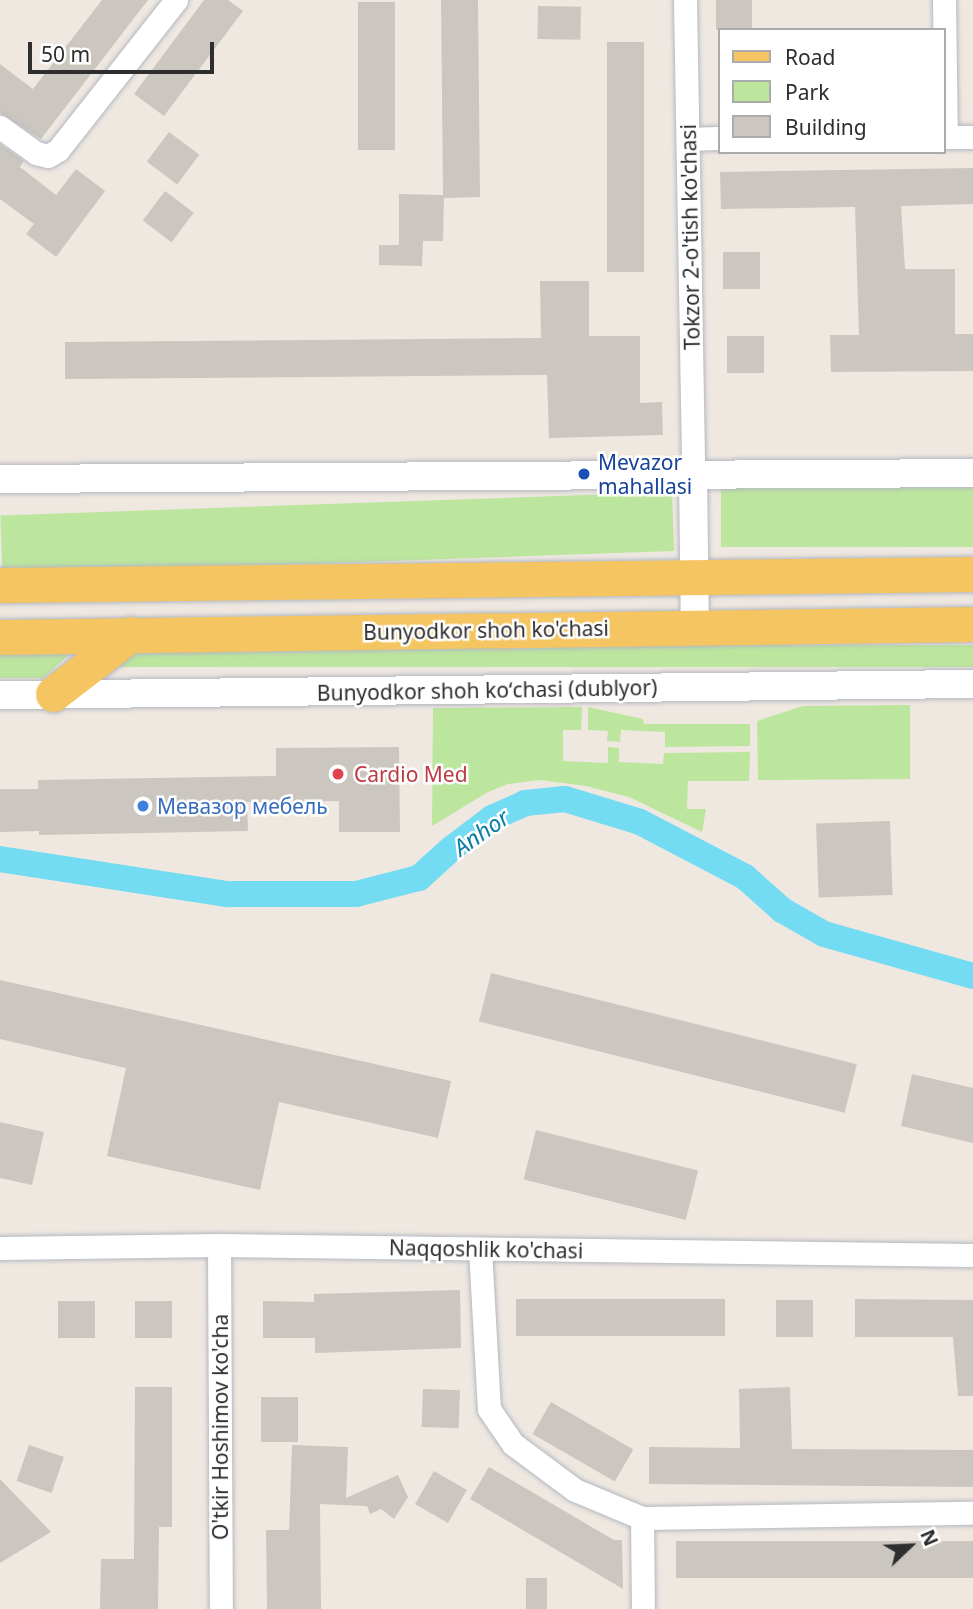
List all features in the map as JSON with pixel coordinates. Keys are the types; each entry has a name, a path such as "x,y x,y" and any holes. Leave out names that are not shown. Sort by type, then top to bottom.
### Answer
{"main road":[{"path":"0,585 973,574"},
{"name":"Bunyodkor shoh ko'chasi","path":"0,637 973,624"},
{"path":"53,694 131,634"}],"street":[{"path":"0,127 36,153 48,156 58,150 176,0"},
{"name":"Tokzor 2-o'tish ko'chasi","path":"685,0 693,473"},
{"path":"944,0 944,28"},
{"path":"945,137 973,137"},
{"path":"688,139 718,138"},
{"path":"693,473 695,627"},
{"path":"0,479 973,473"},
{"name":"Bunyodkor shoh koʻchasi (dublyor)","path":"0,695 973,684"},
{"name":"Naqqoshlik ko'chasi","path":"0,1248 219,1245 973,1255"},
{"name":"O'tkir Hoshimov ko'cha","path":"219,1245 221,1609"},
{"path":"480,1249 489,1409 499,1428 513,1444 575,1490 642,1518 973,1513"},
{"path":"642,1518 643,1609"}],"green space":[{"path":"721,486 973,486 973,547 721,547"},
{"path":"672,492 674,551 2,574 0,515"},
{"path":"118,645 973,645 973,667 118,667"},
{"path":"70,654 43,678 0,678 0,655"},
{"path":"910,705 910,779 758,780 757,721 803,706"},
{"path":"582,707 581,730 563,730 563,761 608,763 608,747 619,748 619,762 663,764 664,753 750,752 749,781 688,781 687,809 706,809 702,832 629,797 586,786 540,780 508,784 488,792 432,826 433,708"},
{"path":"588,707 643,719 644,724 750,724 750,746 665,747 665,732 621,730 620,742 607,741 608,731 588,730"}],"building":[{"path":"102,0 148,0 41,139 0,113 0,64 33,89"},
{"path":"204,0 228,0 243,11 164,116 134,94"},
{"path":"441,0 478,0 480,197 444,198 443,241 423,241 422,266 379,265 379,245 399,245 399,194 443,195"},
{"path":"716,0 752,0 752,28 716,30"},
{"path":"358,2 395,2 395,150 358,150"},
{"path":"538,6 581,7 580,40 537,39"},
{"path":"607,42 644,42 644,272 607,272"},
{"path":"169,132 199,155 177,184 147,162"},
{"path":"0,144 24,161 20,167 56,195 76,169 105,191 56,257 26,234 34,224 0,199"},
{"path":"973,168 973,204 901,206 905,269 955,269 955,334 973,334 973,371 831,372 830,335 859,335 855,207 721,209 720,172"},
{"path":"165,191 194,213 171,242 143,221"},
{"path":"723,252 760,252 760,289 723,289"},
{"path":"540,281 589,281 589,336 640,336 640,403 662,402 663,435 549,438 547,375 65,379 65,342 541,338"},
{"path":"727,336 764,336 764,373 727,373"},
{"path":"399,747 400,832 339,832 339,801 247,802 248,831 39,835 39,831 0,832 0,789 38,789 38,780 276,776 276,748"},
{"path":"890,821 893,895 819,898 816,824"},
{"path":"491,973 857,1064 845,1113 479,1022"},
{"path":"0,980 451,1081 438,1138 279,1102 260,1190 107,1156 126,1068 0,1039"},
{"path":"912,1074 973,1088 973,1143 901,1126"},
{"path":"0,1122 44,1132 32,1185 0,1178"},
{"path":"536,1130 698,1170 686,1220 524,1179"},
{"path":"460,1290 461,1348 315,1353 315,1338 263,1338 263,1301 314,1302 314,1294"},
{"path":"516,1299 725,1299 725,1336 516,1336"},
{"path":"855,1299 973,1300 973,1396 958,1396 953,1337 855,1337"},
{"path":"776,1300 813,1300 813,1337 776,1337"},
{"path":"58,1301 95,1301 95,1338 58,1338"},
{"path":"135,1301 172,1301 172,1338 135,1338"},
{"path":"135,1387 172,1387 172,1527 159,1527 158,1609 100,1609 101,1559 134,1559"},
{"path":"790,1387 792,1449 973,1450 973,1487 649,1484 649,1447 740,1448 739,1389"},
{"path":"423,1389 460,1390 459,1428 422,1427"},
{"path":"261,1397 298,1397 298,1442 261,1442"},
{"path":"551,1402 633,1450 615,1482 532,1434"},
{"path":"29,1445 64,1457 52,1493 17,1481"},
{"path":"292,1445 348,1447 346,1498 398,1475 408,1497 394,1519 381,1509 370,1514 367,1506 320,1504 321,1609 267,1609 266,1530 289,1530"},
{"path":"489,1467 614,1540 622,1540 623,1589 470,1499"},
{"path":"434,1471 467,1490 448,1523 415,1504"},
{"path":"0,1479 51,1532 0,1563"},
{"path":"676,1541 973,1541 973,1578 676,1578"},
{"path":"526,1578 547,1578 547,1609 526,1609"}],"waterway":[{"name":"Anhor","path":"0,859 227,894 356,894 419,878 492,818 525,803 565,799 640,822 745,877 782,910 824,934 973,976"}],"place":[{"name":"Mevazor mahallasi","path":"584,474"},
{"name":"Cardio Med","path":"338,774"},
{"name":"Мевазор мебель","path":"143,806"}]}
